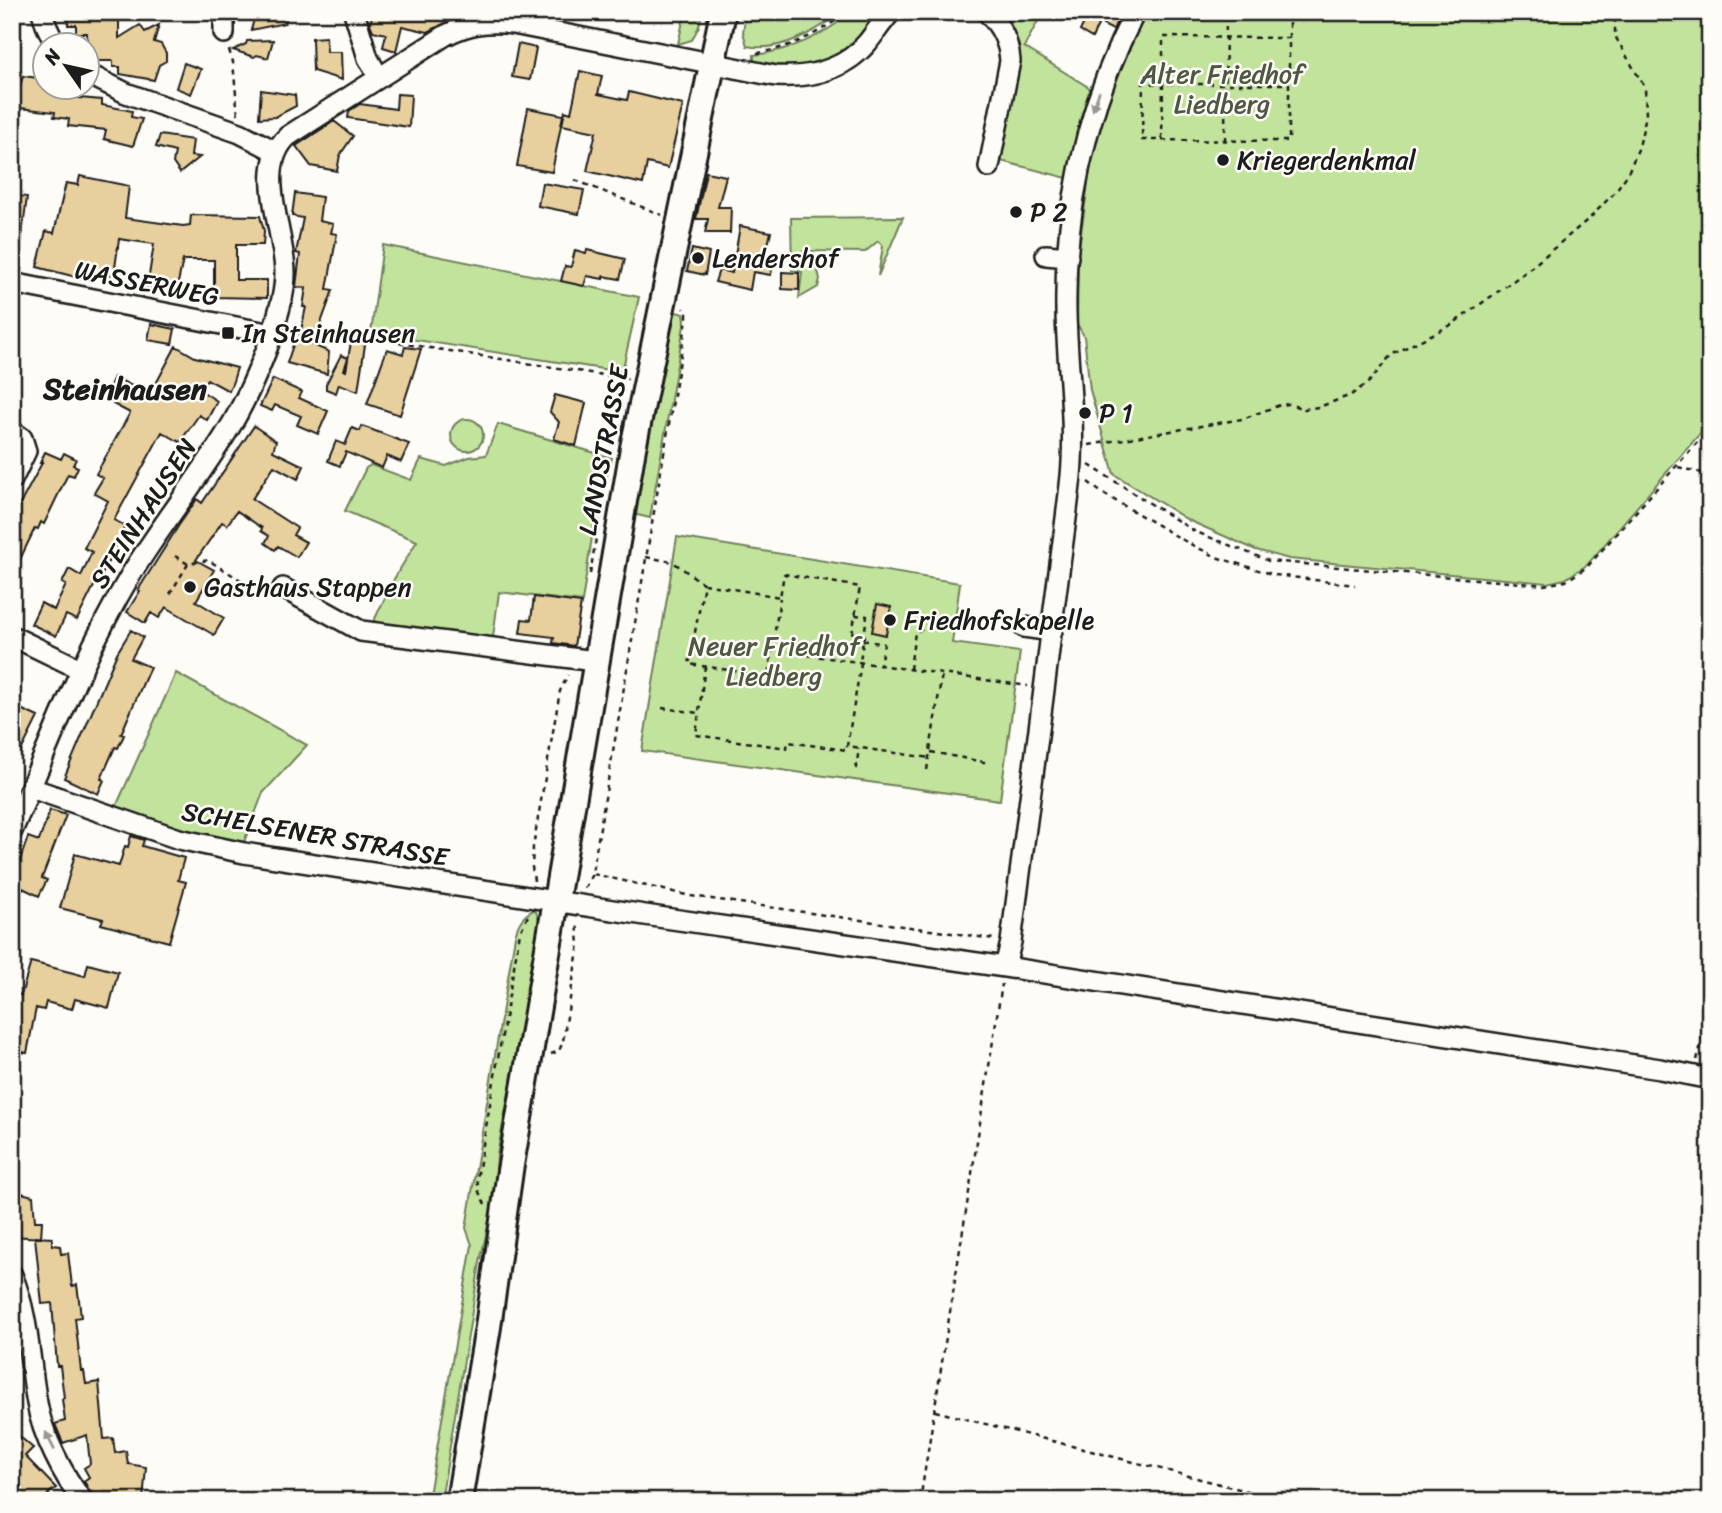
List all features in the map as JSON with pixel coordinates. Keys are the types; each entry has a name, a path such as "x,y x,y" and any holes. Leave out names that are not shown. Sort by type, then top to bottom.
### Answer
{"main road":[{"name":"LANDSTRASSE","path":"459,1501 506,1197 595,661 646,383 723,12"}],"street":[{"path":"42,12 49,32"},
{"path":"224,12 224,33"},
{"path":"354,12 368,58 379,76"},
{"path":"102,81 126,93 240,134 275,151 293,132 379,76 446,35 489,17 776,76 800,77 821,72 857,53 891,12"},
{"path":"987,12 1002,31 1010,61 989,167"},
{"path":"1005,967 1011,942 1045,689 1072,451 1066,309 1076,182 1085,136 1099,93 1135,12"},
{"name":"STEINHAUSEN","path":"12,831 82,670 130,576 234,421 272,334 281,304 285,272 272,179 275,151"},
{"path":"1046,255 1068,257"},
{"name":"WASSERWEG","path":"12,283 272,334"},
{"path":"12,431 22,438 26,451 12,480"},
{"path":"282,588 345,624 367,632 595,661"},
{"path":"1024,627 1052,631"},
{"path":"12,636 82,670"},
{"name":"SCHELSENER STRASSE","path":"31,788 159,833 202,845 555,901 1005,967 1701,1077"},
{"path":"12,1275 24,1312 41,1421 69,1481 83,1501"}],"path":[{"path":"751,53 780,48 805,39 847,12"},
{"path":"1184,12 1289,13 1289,38 1289,84 1289,141 1142,140 1143,83 1289,84"},
{"path":"1095,443 1242,419 1280,405 1289,404 1304,409 1319,407 1357,392 1391,355 1464,317 1519,278 1592,216 1614,193 1627,175 1639,147 1646,116 1645,88 1615,36 1615,12"},
{"path":"1225,141 1226,13"},
{"path":"224,33 233,62 240,134"},
{"path":"1162,140 1164,37 1289,38"},
{"path":"575,180 656,214 679,218"},
{"path":"500,1046 554,1054 562,1046 579,944 576,924 580,904 592,874 688,317 680,304"},
{"path":"399,343 646,383"},
{"path":"1072,451 1107,477 1195,531 1269,561 1538,585 1562,582 1582,572 1710,428"},
{"path":"1678,467 1710,475"},
{"path":"1086,480 1102,493 1219,558 1275,575 1355,585"},
{"path":"175,556 188,564 208,560 244,582"},
{"path":"646,557 673,562 704,584 780,597"},
{"path":"170,594 188,564"},
{"path":"636,571 643,573"},
{"path":"704,584 689,664 768,676 784,575 860,587 850,646 842,645 840,658"},
{"path":"705,666 696,735 787,748 788,742 847,750 867,617 855,615"},
{"path":"910,669 915,632 955,620"},
{"path":"863,640 884,644 880,664"},
{"path":"772,650 1045,689"},
{"path":"928,770 942,674"},
{"path":"662,708 699,713"},
{"path":"847,746 930,758"},
{"path":"856,769 859,748"},
{"path":"930,752 989,763"},
{"path":"592,874 691,896 1011,942"},
{"path":"920,1501 1005,967"},
{"path":"1701,1077 1710,1009"},
{"path":"935,1411 1286,1501"}],"green space":[{"path":"685,12 702,12 692,40 678,44"},
{"path":"746,12 842,12 797,39 759,47 747,46 743,32"},
{"path":"853,12 880,12 853,42 826,60 811,65 794,66 754,61 754,55 782,50 806,41"},
{"path":"996,12 1043,12 1024,47 1093,90 1071,179 997,160 1014,75"},
{"name":"Alter Friedhof Liedberg","path":"1144,12 1710,12 1710,422 1587,565 1565,579 1547,583 1289,559 1256,550 1188,520 1114,474 1090,390 1084,336 1077,324 1078,254 1091,163 1109,92"},
{"path":"903,217 878,276 883,246 878,241 865,252 803,251 804,267 817,267 820,279 818,287 799,298 802,272 792,270 791,218"},
{"path":"383,245 639,297 622,372 371,333"},
{"path":"672,311 684,314 685,320 650,518 629,513"},
{"path":"467,419 478,424 483,435 478,446 467,451 456,446 451,435 456,424"},
{"path":"498,424 612,458 596,511 582,602 499,592 492,645 370,629 394,579 417,541 345,511 366,468 371,465 411,480 421,459 446,466 469,457 486,455"},
{"name":"Neuer Friedhof Liedberg","path":"677,537 960,583 952,643 1020,652 1000,800 642,751"},
{"path":"176,673 307,745 263,793 242,847 196,838 115,809"},
{"path":"535,909 539,920 497,1155 494,1199 480,1262 441,1501 428,1501 472,1245 466,1228 515,936 521,920"}],"building":[{"path":"69,12 119,12 119,38 140,25 145,32 159,25 154,42 161,44 166,53 166,61 159,65 154,80 120,74 120,67 113,67 113,61 102,61 102,32 76,32 76,25 68,25"},
{"path":"256,12 288,12 285,23 251,30"},
{"path":"373,12 467,12 428,32 402,26 396,51 383,47 386,34 373,31 370,24"},
{"path":"1089,12 1104,12 1092,38 1080,31"},
{"path":"1109,12 1121,12 1113,30 1103,25"},
{"path":"326,37 327,52 341,52 342,80 313,71 312,38"},
{"path":"273,40 268,58 257,55 254,57 233,50 247,41"},
{"path":"518,44 536,48 530,80 512,77"},
{"path":"184,63 201,69 191,94 176,88"},
{"path":"580,71 602,76 598,94 627,100 629,92 683,105 668,168 647,163 643,184 587,171 596,132 562,125 565,111 571,113"},
{"path":"23,76 32,77 32,102 102,102 102,105 132,111 131,117 142,119 133,146 104,139 106,130 68,126 69,119 54,117 55,112 12,107 12,86 20,86"},
{"path":"261,90 295,95 296,106 275,117 259,118"},
{"path":"397,94 411,95 409,127 348,118 349,111 360,104 396,109"},
{"path":"528,108 563,115 552,172 517,166"},
{"path":"334,121 353,136 340,155 337,171 311,166 296,146"},
{"path":"160,135 193,140 191,156 200,157 180,173 173,163 175,152 156,147"},
{"path":"706,172 726,176 718,207 731,207 730,233 705,233 708,219 696,219"},
{"path":"80,176 129,186 125,218 183,226 190,225 191,215 260,216 264,231 263,245 236,245 236,280 267,280 267,298 214,297 214,260 183,260 175,296 153,291 147,288 154,244 119,239 114,275 82,270 80,278 37,267 46,231 54,233 66,183 78,185"},
{"path":"542,183 584,190 579,214 538,206"},
{"path":"295,193 322,197 319,221 333,224 331,233 337,234 327,289 333,290 313,345 329,352 327,374 287,363 295,339 299,340 306,307 303,307 306,288 296,287 300,254 296,253 303,218 292,216"},
{"path":"12,195 27,197 20,251 12,250"},
{"path":"740,226 771,232 764,262 773,263 771,275 753,272 750,290 715,282 719,270 732,273"},
{"path":"692,249 709,253 705,275 687,271"},
{"path":"575,250 586,253 587,250 625,259 620,279 587,276 584,286 561,281 565,266 571,267"},
{"path":"782,272 799,273 799,290 782,289"},
{"path":"151,324 175,329 172,344 148,340"},
{"path":"352,336 366,338 358,391 339,384 336,393 326,389 326,384 341,355 348,358 344,370 346,371"},
{"path":"176,346 195,357 237,368 229,391 207,379 200,390 217,401 207,420 199,415 180,442 162,432 114,520 125,526 98,583 96,582 77,620 66,615 56,636 31,624 41,603 54,610 66,585 62,583 69,569 81,576 92,552 84,548 108,501 94,493 103,478 96,474 130,413 113,404 117,395 107,392 114,377 150,395"},
{"path":"405,347 421,349 400,415 367,404 387,349 403,354"},
{"path":"273,379 302,392 299,398 328,411 318,434 297,425 301,416 275,405 272,411 260,406"},
{"path":"555,395 586,403 576,446 554,439 559,422 550,412"},
{"path":"254,426 276,441 273,451 304,466 298,479 274,466 252,499 297,528 293,535 306,542 297,557 278,546 275,550 265,543 269,536 261,531 262,528 237,511 227,525 222,522 196,560 214,570 196,601 224,618 214,635 166,607 159,618 151,613 145,623 127,612 179,525 197,499 202,503"},
{"path":"362,426 409,444 401,462 387,456 382,468 346,452 340,466 328,461 336,441 345,445 352,428 360,431"},
{"path":"45,452 61,459 64,453 76,459 73,465 78,467 74,476 68,474 44,524 41,522 38,529 35,528 12,576 12,519 42,463"},
{"path":"534,597 581,603 574,646 553,643 554,637 520,633 522,619 531,620"},
{"name":"Friedhofskapelle","path":"877,604 891,607 886,635 872,632"},
{"path":"131,630 143,637 131,659 150,667 121,734 124,735 118,748 115,747 101,779 104,780 98,794 64,778 117,653"},
{"path":"12,705 38,717 12,769"},
{"path":"50,810 66,815 42,878 47,880 39,896 12,883 12,867 16,859 20,860 28,837 39,841"},
{"path":"131,836 144,840 142,846 184,858 178,880 186,882 169,942 101,924 103,919 60,908 75,854 119,866"},
{"path":"31,962 85,976 88,964 118,972 109,1008 75,999 72,1009 46,1002 44,1010 36,1008 27,1053 12,1050 12,1031 18,1010 12,1009 12,993 21,995"},
{"path":"14,1191 33,1196 35,1221 42,1221 41,1238 13,1236"},
{"path":"35,1237 52,1238 52,1245 60,1246 61,1254 68,1253 72,1286 77,1285 81,1317 75,1318 81,1371 84,1371 86,1384 99,1382 104,1439 113,1438 115,1453 126,1451 128,1464 146,1467 143,1501 95,1501 84,1481 89,1477 84,1468 90,1464 87,1435 63,1443 55,1424 65,1421 64,1398 60,1366 57,1366 52,1303 42,1304"},
{"path":"12,1430 33,1448 25,1456 56,1488 48,1494 54,1501 12,1501"}],"place":[{"name":"Kriegerdenkmal","path":"1223,160"},
{"name":"P 2","path":"1016,212"},
{"name":"Lendershof","path":"698,258"},
{"name":"In Steinhausen","path":"228,333"},
{"name":"P 1","path":"1085,413"},
{"name":"Gasthaus Stappen","path":"190,587"},
{"name":"Friedhofskapelle","path":"890,620"}],"district":[{"name":"Steinhausen","path":"125,389"}]}
